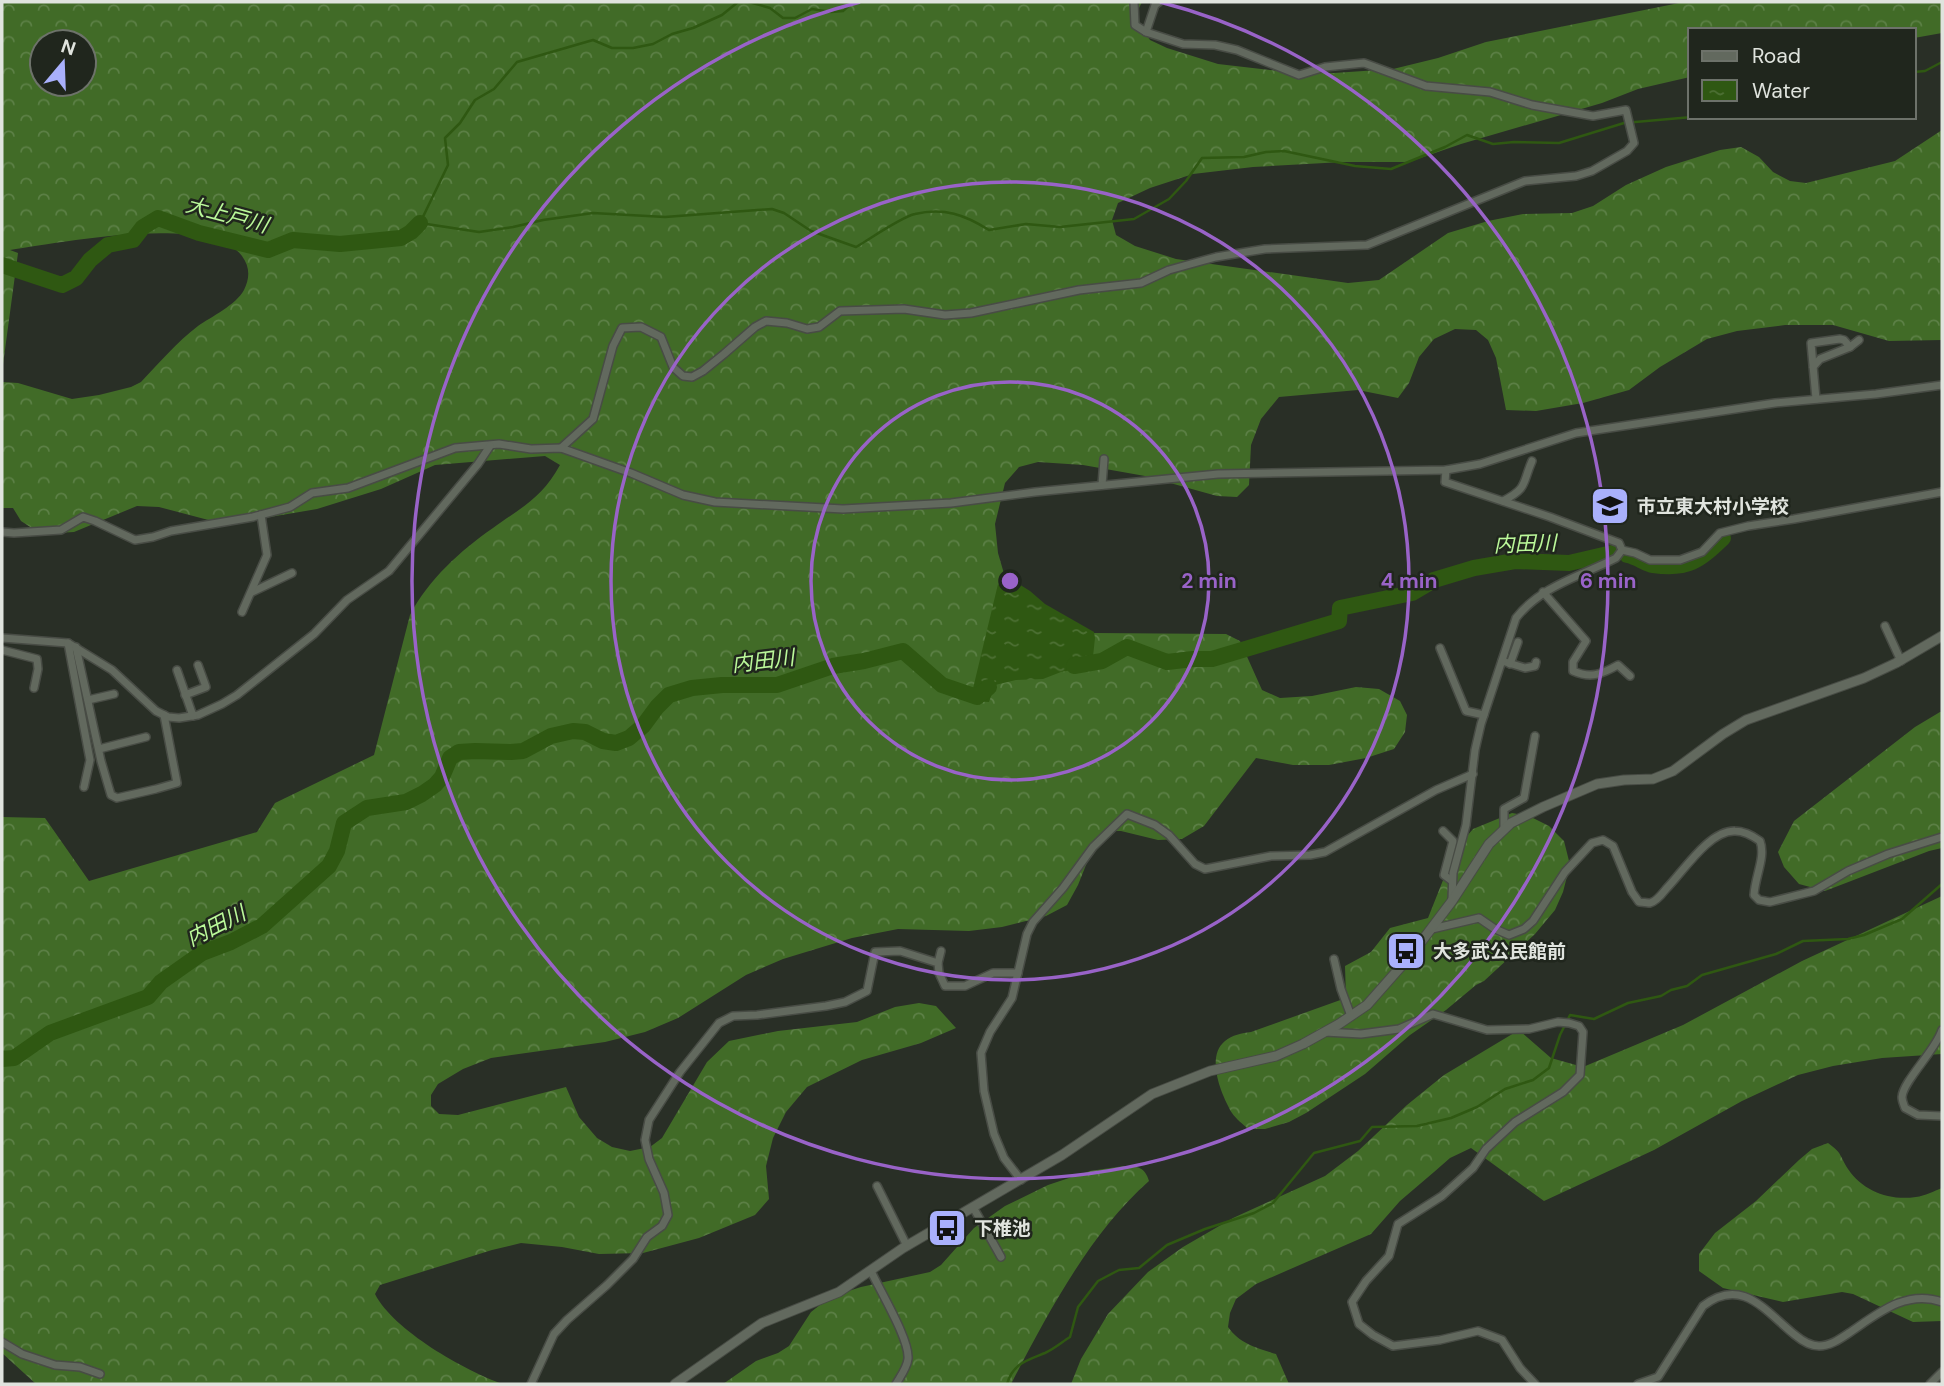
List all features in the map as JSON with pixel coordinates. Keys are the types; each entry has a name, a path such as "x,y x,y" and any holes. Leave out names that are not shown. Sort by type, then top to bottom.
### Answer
{"street":[{"path":"561,448 593,419 613,346 622,328 641,327 661,337 673,367 682,376 692,377 766,321 807,329 819,327 840,311 904,309 945,315 971,313 1079,290 1141,283 1170,270 1216,257 1265,249 1367,245 1525,181 1576,176 1592,171 1627,151 1634,143 1626,110 1593,116 1532,105 1490,92 1426,86 1364,63 1325,67 1298,75 1237,50 1215,45 1183,44 1146,32 1135,25 1134,2"},
{"path":"1146,32 1155,5 1159,2"},
{"path":"1816,399 1811,343 1844,340 1850,347"},
{"path":"1813,367 1820,359 1850,347 1859,340"},
{"path":"2,532 61,530 83,517 135,540 153,537 170,531 261,515 290,507 312,493 348,488 455,448 499,444 531,449 561,448 683,495 715,502 843,509 913,506 1218,474 1446,470 1480,464 1576,433 1775,403 1942,385"},
{"path":"2,638 72,645 112,670 156,711 179,719 193,716 237,695 314,634 347,600 389,571 478,464 489,446"},
{"path":"1102,485 1104,458"},
{"path":"1503,501 1522,488 1532,461"},
{"path":"1446,470 1446,482 1619,543 1622,550"},
{"path":"1622,550 1635,552 1650,560 1680,560 1702,552 1720,533 1942,492"},
{"path":"242,612 267,555 261,515"},
{"path":"1506,662 1516,618 1527,605 1544,592 1616,558 1622,550"},
{"path":"251,592 292,573"},
{"path":"1544,592 1586,641 1573,662 1573,671 1595,676 1618,664 1630,676"},
{"path":"1885,626 1901,661"},
{"path":"675,1384 762,1323 839,1292 907,1246 1062,1155 1152,1094 1210,1071 1276,1056 1351,1016 1367,1005 1390,980 1432,929 1489,844 1511,823 1597,784 1653,779 1673,771 1746,720 1864,678 1901,661 1942,636"},
{"path":"1452,901 1452,873 1466,825 1475,750 1484,715 1506,662 1518,642"},
{"path":"72,645 111,795 117,798 177,783 164,715"},
{"path":"72,645 90,760 84,787"},
{"path":"1440,648 1466,711 1484,715"},
{"path":"2,650 37,659 34,688"},
{"path":"1506,662 1529,669 1535,666 1536,662"},
{"path":"185,695 206,687 198,665"},
{"path":"177,670 193,716"},
{"path":"88,701 114,694"},
{"path":"1504,830 1504,809 1524,799 1535,736"},
{"path":"99,749 146,737"},
{"path":"1021,1180 1004,1158 994,1134 984,1091 981,1053 990,1032 1012,998 1032,922 1063,888 1093,847 1126,814 1155,825 1195,864 1205,869 1271,856 1325,852 1436,790 1473,775"},
{"path":"1432,929 1479,918 1509,935 1524,929 1533,921 1565,872 1592,843 1603,840 1613,846 1632,892 1639,902 1649,904 1679,876 1699,850 1721,834 1735,830 1750,834 1760,841 1764,851 1755,880 1754,895 1759,900 1770,902 1814,891 1848,871 1888,854 1942,837"},
{"path":"1443,831 1453,841 1444,875 1452,881"},
{"path":"531,1384 554,1334 633,1259 647,1237 662,1226 668,1215 664,1194 649,1159 645,1140 649,1120 680,1072 719,1023 733,1016 792,1011 845,1002 867,991 876,951 900,951 938,963"},
{"path":"942,951 938,963 945,986 965,986 993,973 1018,973"},
{"path":"1334,959 1351,1016"},
{"path":"1325,1032 1361,1034 1399,1029 1433,1014 1487,1030 1529,1029 1559,1022 1579,1026 1583,1032 1580,1075 1563,1092 1515,1122 1486,1149 1473,1168 1442,1196 1398,1224 1389,1256 1352,1301 1359,1324 1393,1346 1440,1340 1478,1331 1502,1340 1535,1384"},
{"path":"1942,1030 1902,1097 1905,1108 1918,1115 1942,1116"},
{"path":"877,1186 907,1246"},
{"path":"973,1207 1002,1257"},
{"path":"871,1271 907,1344 907,1365 896,1384"},
{"path":"1638,1384 1658,1377 1703,1306 1724,1293 1750,1299 1800,1340 1817,1346 1837,1340 1881,1311 1906,1299 1920,1297 1942,1302"},
{"path":"2,1342 22,1354 55,1366 80,1367 100,1374"},
{"path":"1930,1384 1942,1373"}],"green space":[{"path":"2,2 1142,2 1138,10 1140,26 1150,40 1167,48 1218,64 1279,71 1334,73 1393,69 1486,42 1684,2 1942,2 1942,33 1916,38 1916,28 1688,28 1688,77 1638,89 1602,103 1409,162 1343,162 1253,167 1193,174 1150,188 1118,203 1112,220 1116,235 1135,246 1176,259 1348,283 1379,280 1448,233 1523,214 1572,213 1593,206 1626,185 1666,167 1720,150 1741,147 1759,157 1773,172 1790,181 1806,183 1895,161 1942,130 1942,340 1889,341 1833,325 1785,325 1737,331 1707,339 1660,367 1629,390 1583,403 1536,411 1506,410 1496,358 1488,340 1476,330 1455,329 1434,339 1419,357 1409,383 1398,398 1358,390 1279,397 1261,419 1251,445 1249,485 1237,497 1217,496 1145,476 1083,465 1038,462 1019,467 1005,483 995,524 998,553 1007,584 1019,604 1094,633 1226,634 1240,641 1262,690 1280,698 1312,696 1356,687 1379,689 1400,701 1407,715 1405,732 1394,749 1329,765 1293,765 1256,758 1204,826 1182,839 1158,840 1121,831 1106,831 1090,855 1067,905 1046,916 1002,927 969,931 898,929 852,938 783,959 746,975 678,1018 645,1032 605,1042 491,1058 463,1069 438,1084 431,1095 431,1106 439,1114 458,1115 566,1087 579,1117 597,1138 612,1147 630,1151 650,1147 662,1138 707,1062 729,1041 778,1031 857,1022 895,1007 919,1003 936,1006 956,1028 921,1043 862,1060 807,1087 786,1112 773,1138 766,1166 769,1199 755,1215 699,1238 643,1253 599,1254 521,1243 380,1285 375,1294 384,1308 413,1335 470,1370 503,1384 36,1384 2,1353 2,817 45,818 89,881 257,832 275,803 374,755 410,615 426,589 457,556 539,494 560,465 545,456 435,465 381,489 317,509 240,522 216,522 159,507 137,506 74,532 41,534 21,521 13,508 2,508 2,382 18,383 72,399 131,387 141,382 190,332 235,301 246,286 248,268 242,256 225,243 199,236 167,233 97,237 10,250 18,253 2,372"},
{"path":"1940,712 1942,848 1825,891 1799,884 1784,867 1778,852 1794,821 1915,727"},
{"path":"1512,813 1529,816 1549,826 1564,841 1570,865 1555,910 1535,934 1484,981 1410,1035 1365,1074 1289,1122 1265,1129 1248,1129 1232,1113 1220,1087 1216,1066 1219,1048 1234,1036 1346,998 1345,966 1371,952 1390,928 1428,918 1455,850 1473,829"},
{"path":"1942,896 1942,1054 1882,1058 1798,1075 1742,1101 1654,1150 1544,1201 1471,1148 1450,1158 1400,1201 1371,1234 1256,1284 1236,1299 1228,1327 1243,1341 1276,1354 1289,1384 1071,1384 1081,1359 1108,1314 1148,1272 1183,1247 1233,1218 1325,1176 1358,1151 1444,1075 1519,1030 1551,1058 1583,1067 1683,1025 1802,961"},
{"path":"1828,1143 1839,1152 1854,1177 1878,1193 1906,1198 1923,1196 1942,1188 1942,1321 1913,1322 1853,1294 1842,1292 1783,1302 1723,1288 1699,1271 1699,1254 1715,1233 1756,1201 1812,1149"},
{"path":"1124,1166 1140,1168 1149,1181 1127,1202 1088,1250 1055,1303 1011,1384 723,1384 756,1361 789,1346 811,1312 830,1297 861,1287 930,1272 941,1265 974,1228 1005,1206 1048,1185 1090,1171"}],"water":[{"path":"1011,579 1045,604 1094,632 1092,666 1061,672 1043,679 1016,680 995,685 989,702 970,701 998,584 1004,590"}],"waterway":[{"path":"738,2 722,15 653,44 612,48 593,40 517,62 494,89 475,100 460,123 445,138 448,165 420,223 479,232 593,213 665,217 772,209 784,213 811,231 856,247 902,219 935,211 954,214 989,230 1026,224 1060,227 1134,219 1169,199 1202,158 1244,157 1284,151 1355,166 1391,169 1467,135 1493,144 1559,143 1624,123 1688,117"},
{"path":"749,2 770,8 783,18 795,18 812,9 843,11 853,2"},
{"path":"1916,72 1925,71 1942,62"},
{"name":"大上戸川","path":"2,265 62,285 76,278 90,260 108,245 133,240 143,227 158,218 199,233 268,250 293,240 340,244 401,238 420,223"},
{"name":"内田川","path":"1627,555 1653,565 1684,565 1700,558 1723,538"},
{"name":"内田川","path":"1074,666 1102,661 1127,647 1167,662 1212,659 1339,621 1340,608 1412,593 1434,580 1474,568 1515,561 1569,563 1612,553"},
{"name":"内田川","path":"2,1059 14,1058 50,1033 148,997 161,982 202,953 262,926 329,866 337,851 344,823 367,808 406,802 422,794 435,785 442,777 450,758 459,752 523,751 551,736 573,731 585,732 603,741 616,743 629,738 643,726 669,695 692,688 722,685 777,685 833,666 903,651 942,685 977,697 989,687"},
{"path":"1007,1384 1013,1371 1022,1363 1070,1337 1078,1307 1098,1281 1119,1270 1139,1268 1167,1245 1254,1213 1273,1203 1314,1153 1360,1141 1372,1127 1417,1126 1451,1118 1477,1107 1505,1089 1533,1080 1549,1068 1570,1015 1594,1019 1628,1003 1661,996 1687,986 1702,975 1776,954 1803,941 1848,939 1864,935 1902,919 1942,884"}],"place":[{"name":"市立東大村小学校","path":"1610,506"},
{"name":"大多武公民館前","path":"1406,951"},
{"name":"下椎池","path":"947,1228"}]}
